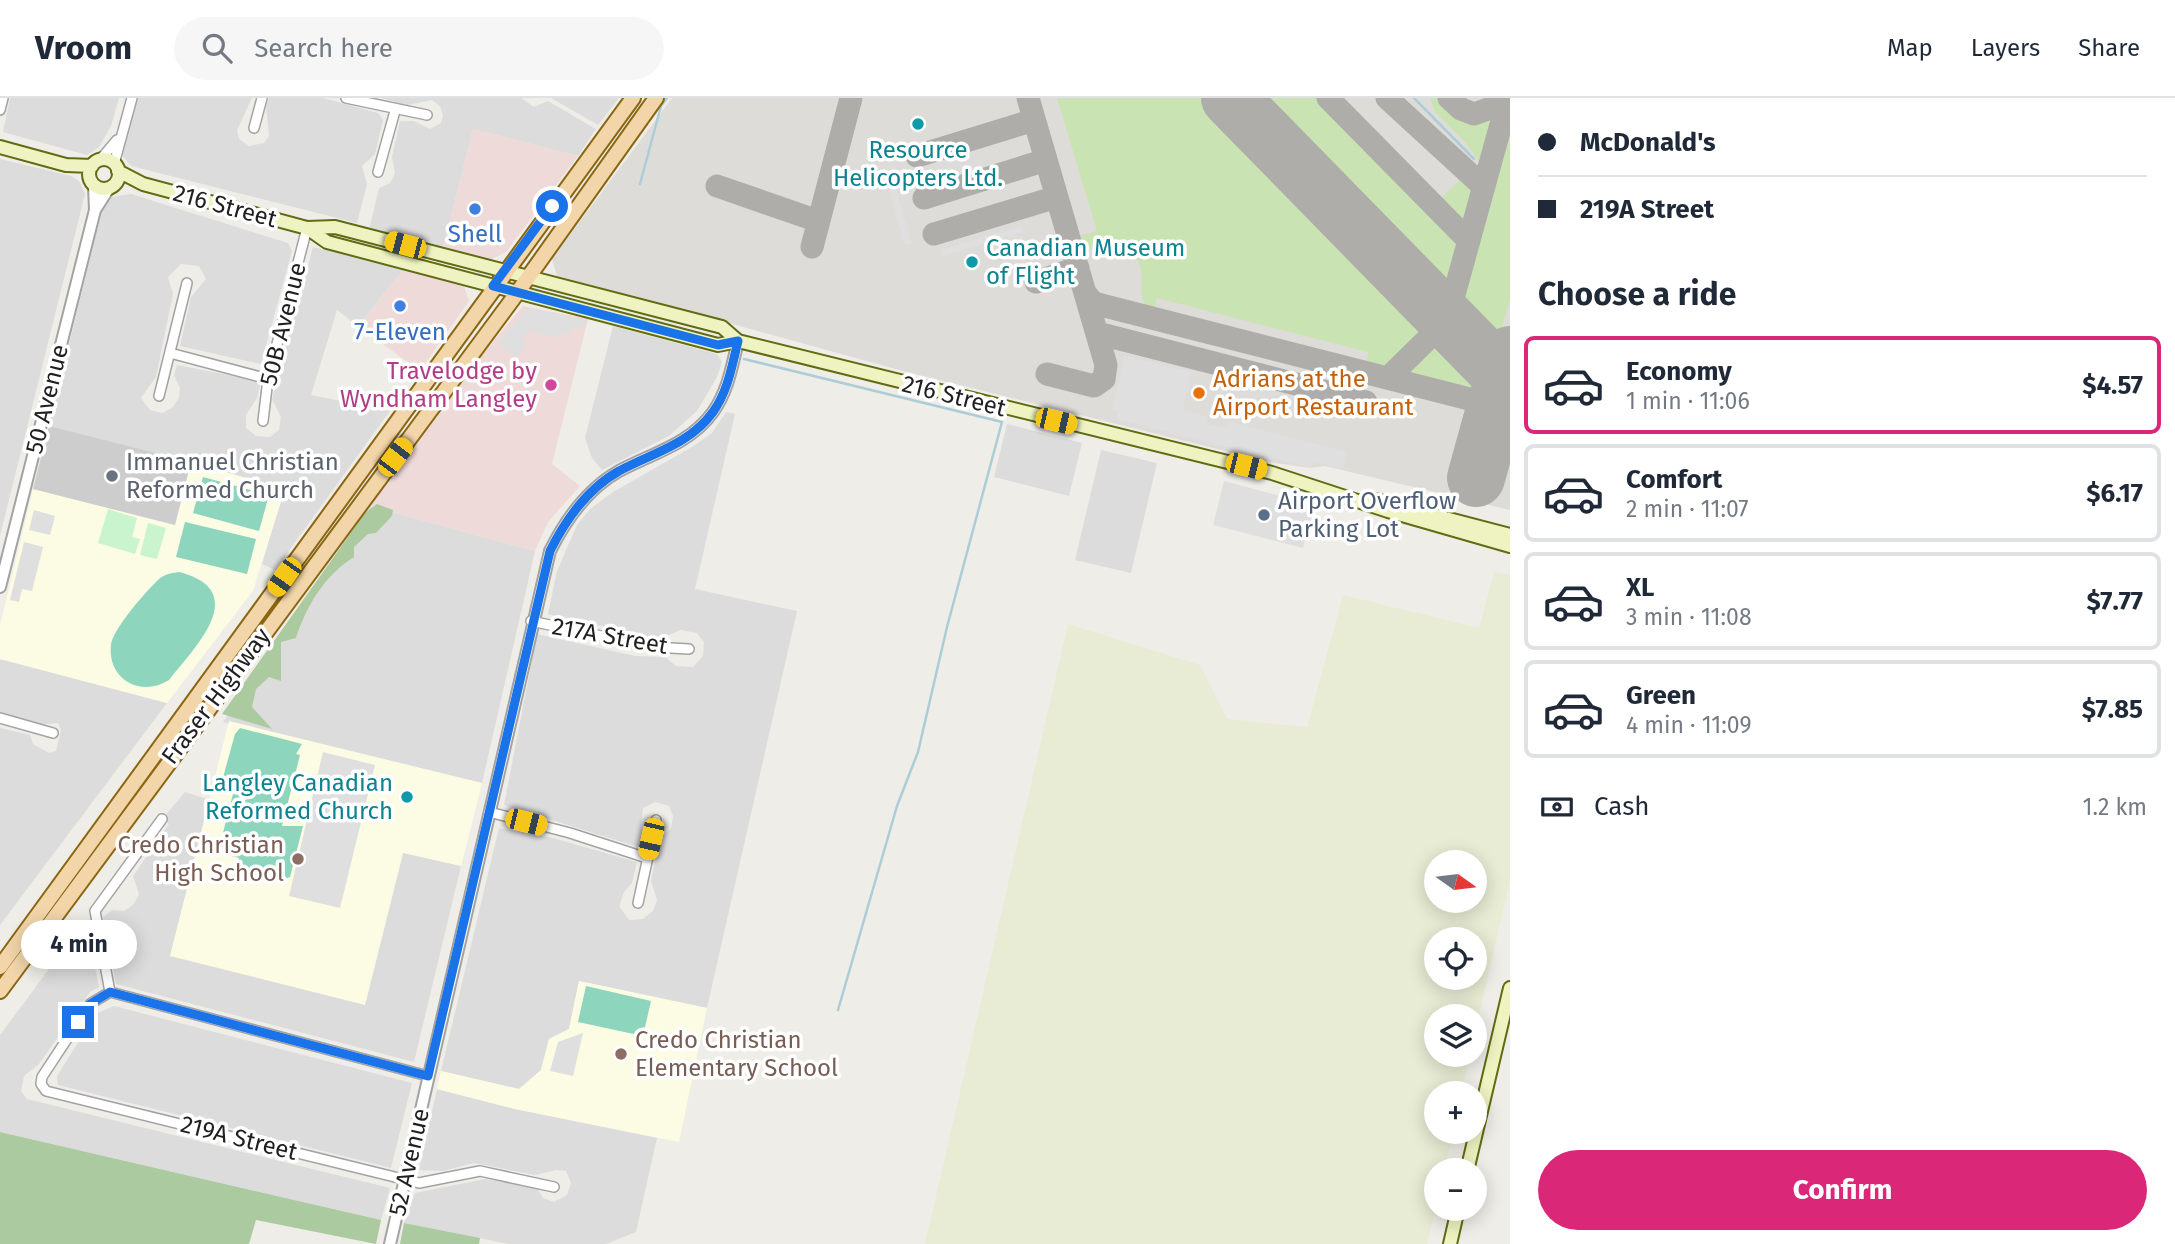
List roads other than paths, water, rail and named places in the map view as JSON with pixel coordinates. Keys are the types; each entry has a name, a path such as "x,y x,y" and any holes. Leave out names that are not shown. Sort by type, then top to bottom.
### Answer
{"main road":[{"name":"Fraser Highway","path":"0,967 493,286 633,98"},
{"name":"Fraser Highway","path":"0,991 517,292 656,98"},
{"path":"0,147 94,172"},
{"name":"216 Street","path":"94,172 116,168 143,184 307,228 335,227 722,327 738,341"},
{"path":"111,187 116,168"},
{"name":"216 Street","path":"94,172 111,187 143,184"},
{"name":"216 Street","path":"307,228 327,243 718,345 738,341 1510,534"},
{"name":"216 Street","path":"1334,491 1388,511 1510,546"},
{"path":"1470,1158 1510,988"},
{"path":"1450,1244 1455,1221"}],"street":[{"path":"0,110 3,98"},
{"path":"116,168 119,139 132,98"},
{"path":"254,128 262,98"},
{"path":"346,98 395,111 427,115"},
{"path":"378,173 395,111"},
{"path":"94,172 119,139"},
{"name":"50 Avenue","path":"0,587 95,210 94,172"},
{"name":"50 Avenue","path":"95,210 111,187"},
{"name":"50B Avenue","path":"263,421 268,379 307,228"},
{"path":"159,396 187,283"},
{"name":"52 Avenue","path":"390,1244 531,621 550,551 573,512 602,482 685,441 712,413 726,390 738,341"},
{"path":"170,353 268,379"},
{"name":"217A Street","path":"531,621 653,647 689,649"},
{"path":"0,718 54,733"},
{"path":"489,812 570,833 647,858"},
{"path":"162,819 95,911 110,992 428,1076"},
{"path":"638,903 656,820"},
{"name":"219A Street","path":"110,992 90,1004 42,1077 41,1084 46,1090 405,1180 428,1182 480,1171 554,1187"}],"waterway":[{"path":"640,184 661,106 667,98"},
{"path":"1414,98 1474,159"},
{"path":"744,359 1002,422 947,627 918,752 897,806 838,1010"}],"place":[{"name":"Resource Helicopters Ltd.","path":"918,124"},
{"name":"Shell","path":"475,209"},
{"name":"Canadian Museum of Flight","path":"972,262"},
{"name":"7-Eleven","path":"400,306"},
{"name":"Travelodge by Wyndham Langley","path":"551,385"},
{"name":"Adrians at the Airport Restaurant","path":"1199,393"},
{"name":"Immanuel Christian Reformed Church","path":"112,476"},
{"name":"Airport Overflow Parking Lot","path":"1264,515"},
{"name":"Langley Canadian Reformed Church","path":"407,797"},
{"name":"Credo Christian High School","path":"298,859"},
{"name":"Credo Christian Elementary School","path":"621,1054"}]}
